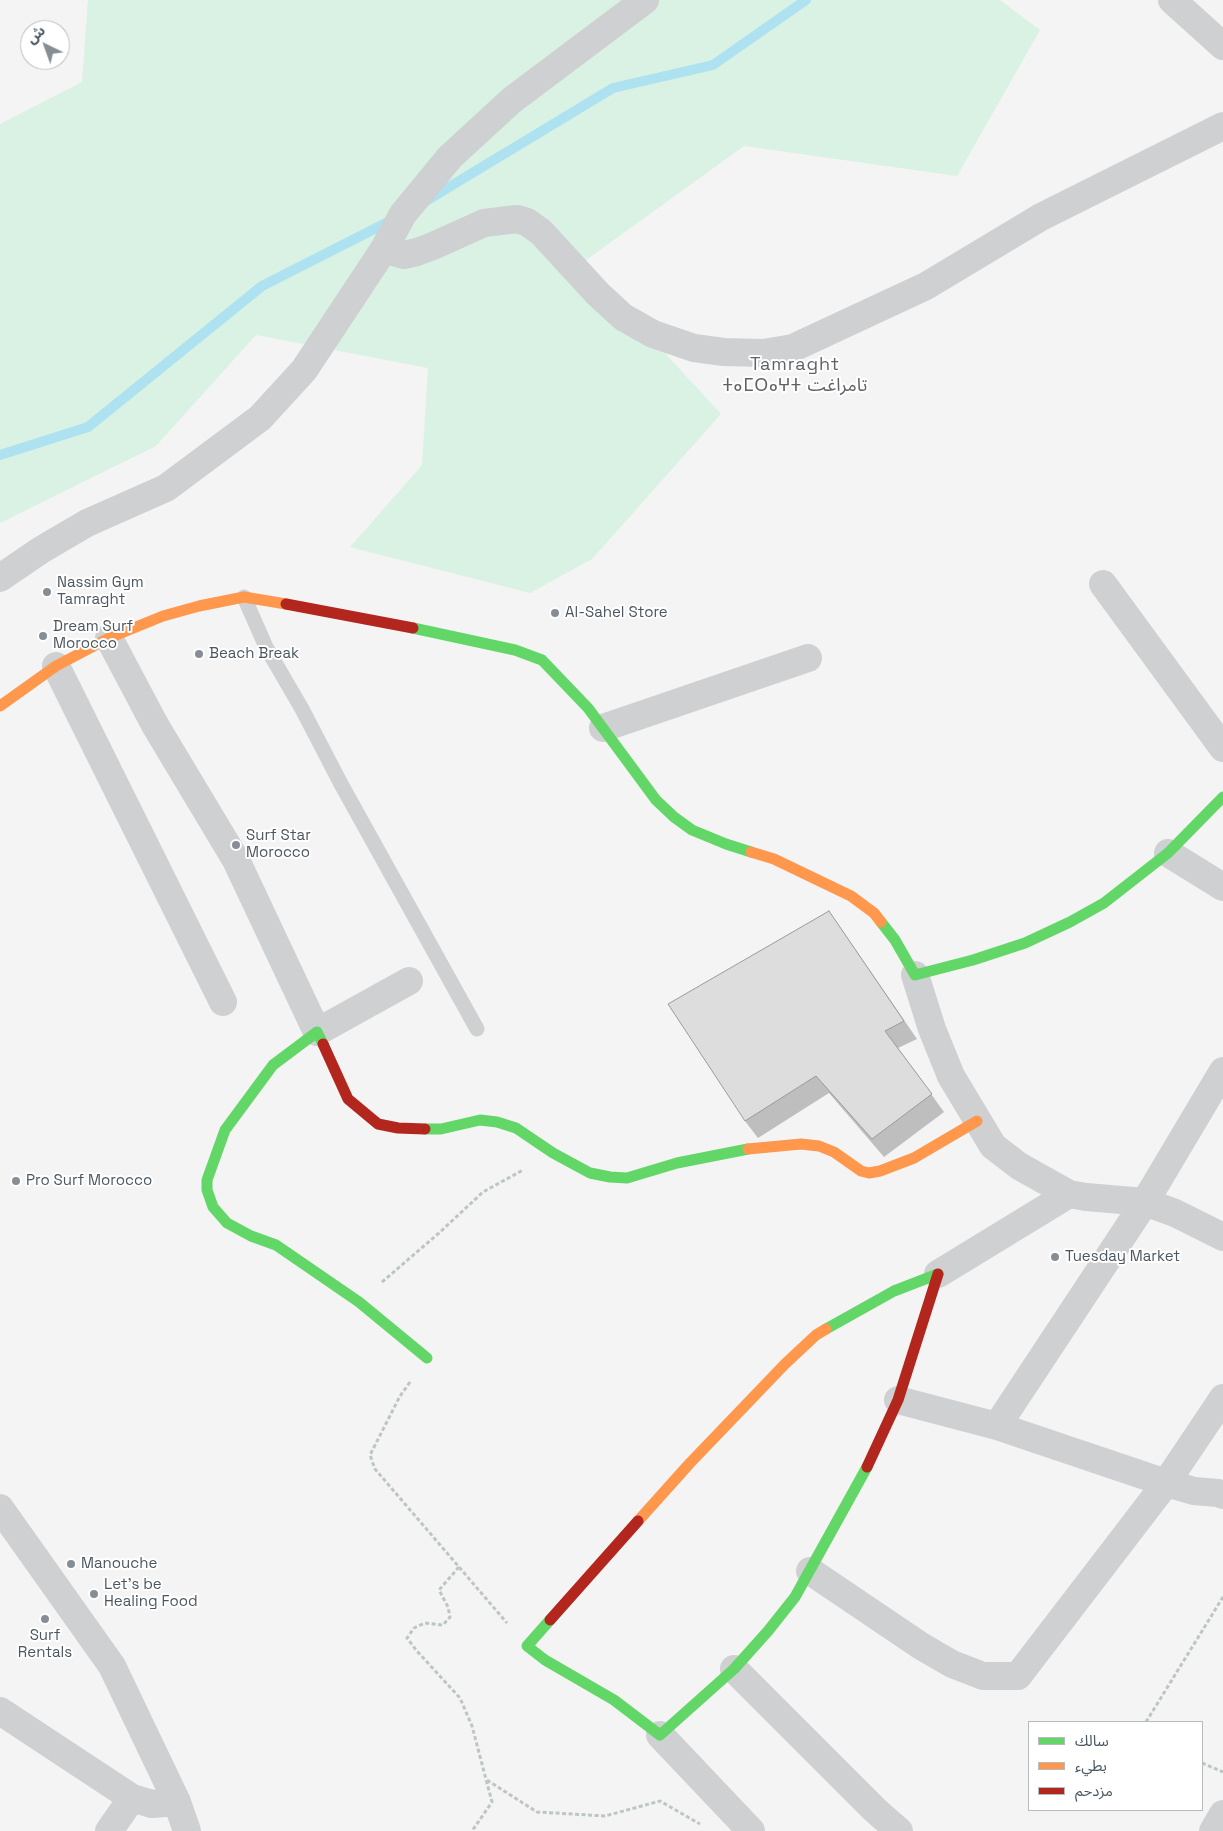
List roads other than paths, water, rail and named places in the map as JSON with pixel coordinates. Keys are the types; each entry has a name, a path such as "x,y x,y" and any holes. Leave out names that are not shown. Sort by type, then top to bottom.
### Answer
{"street":[{"path":"0,578 86,523 166,488 260,418 304,370 384,249 403,214 450,157 512,100 645,0"},
{"path":"1179,2 1223,46"},
{"path":"384,249 404,255 433,246 484,223 517,219 527,222 541,232 598,294 624,317 654,334 694,348 724,352 763,353 794,348 926,286 1041,217 1223,126"},
{"path":"1103,584 1223,748"},
{"path":"0,706 56,666 109,638 172,614 199,606 244,597 354,616 515,650 542,660 561,678 603,728 656,800 692,830 726,844 774,859 851,896 874,913 895,940 915,975 932,1029 952,1076 993,1146 1019,1166 1069,1194 1145,1202 1175,1213 1223,1237"},
{"path":"109,638 155,725 236,860 348,1098 378,1124 398,1128 441,1129 480,1120 489,1121 516,1128 553,1153 590,1173 627,1178 677,1163 737,1150 801,1144 820,1146 834,1152 861,1171 869,1173 880,1171 914,1158 977,1121"},
{"path":"603,728 808,658"},
{"path":"56,666 223,1002"},
{"path":"915,975 1025,943 1070,922 1104,902 1168,853 1223,797"},
{"path":"1168,853 1223,887"},
{"path":"409,981 317,1032 273,1064 225,1130 207,1180 207,1190 213,1206 226,1223 276,1246 359,1302 427,1358"},
{"path":"997,1426 1145,1202 1223,1070"},
{"path":"751,1831 660,1735 614,1700 545,1660 527,1646 690,1462 785,1364 816,1335 894,1291 938,1274 1069,1194"},
{"path":"660,1735 734,1669 795,1597 860,1482 898,1400 938,1274"},
{"path":"810,1571 921,1646 952,1664 983,1676 1018,1676 1166,1483 1223,1398"},
{"path":"898,1400 997,1426 1166,1483 1194,1491 1223,1495"},
{"path":"0,1508 112,1666 177,1802 187,1831"},
{"path":"734,1669 875,1810 899,1831"},
{"path":"0,1711 132,1798 152,1804 177,1802"},
{"path":"109,1831 132,1798"},
{"path":"1213,1831 1223,1814"}],"lane":[{"path":"244,597 266,647 302,708 341,784 477,1029"}],"waterway":[{"path":"426,201 613,88 713,65 806,0"},
{"path":"0,455 88,427 262,286 392,220"}],"place":[{"name":"Nassim Gym Tamraght","path":"47,592"},
{"name":"Al-Sahel Store","path":"555,613"},
{"name":"Dream Surf Morocco","path":"43,636"},
{"name":"Beach Break","path":"199,654"},
{"name":"Surf Star Morocco","path":"236,845"},
{"name":"Pro Surf Morocco","path":"16,1181"},
{"name":"Tuesday Market","path":"1055,1257"},
{"name":"Manouche","path":"71,1564"},
{"name":"Let’s be Healing Food","path":"94,1594"},
{"name":"Surf Rentals","path":"45,1619"}],"district":[{"name":"Tamraght ⵜⴰⵎⵔⴰⵖⵜ تامراغت","path":"795,375"}]}
